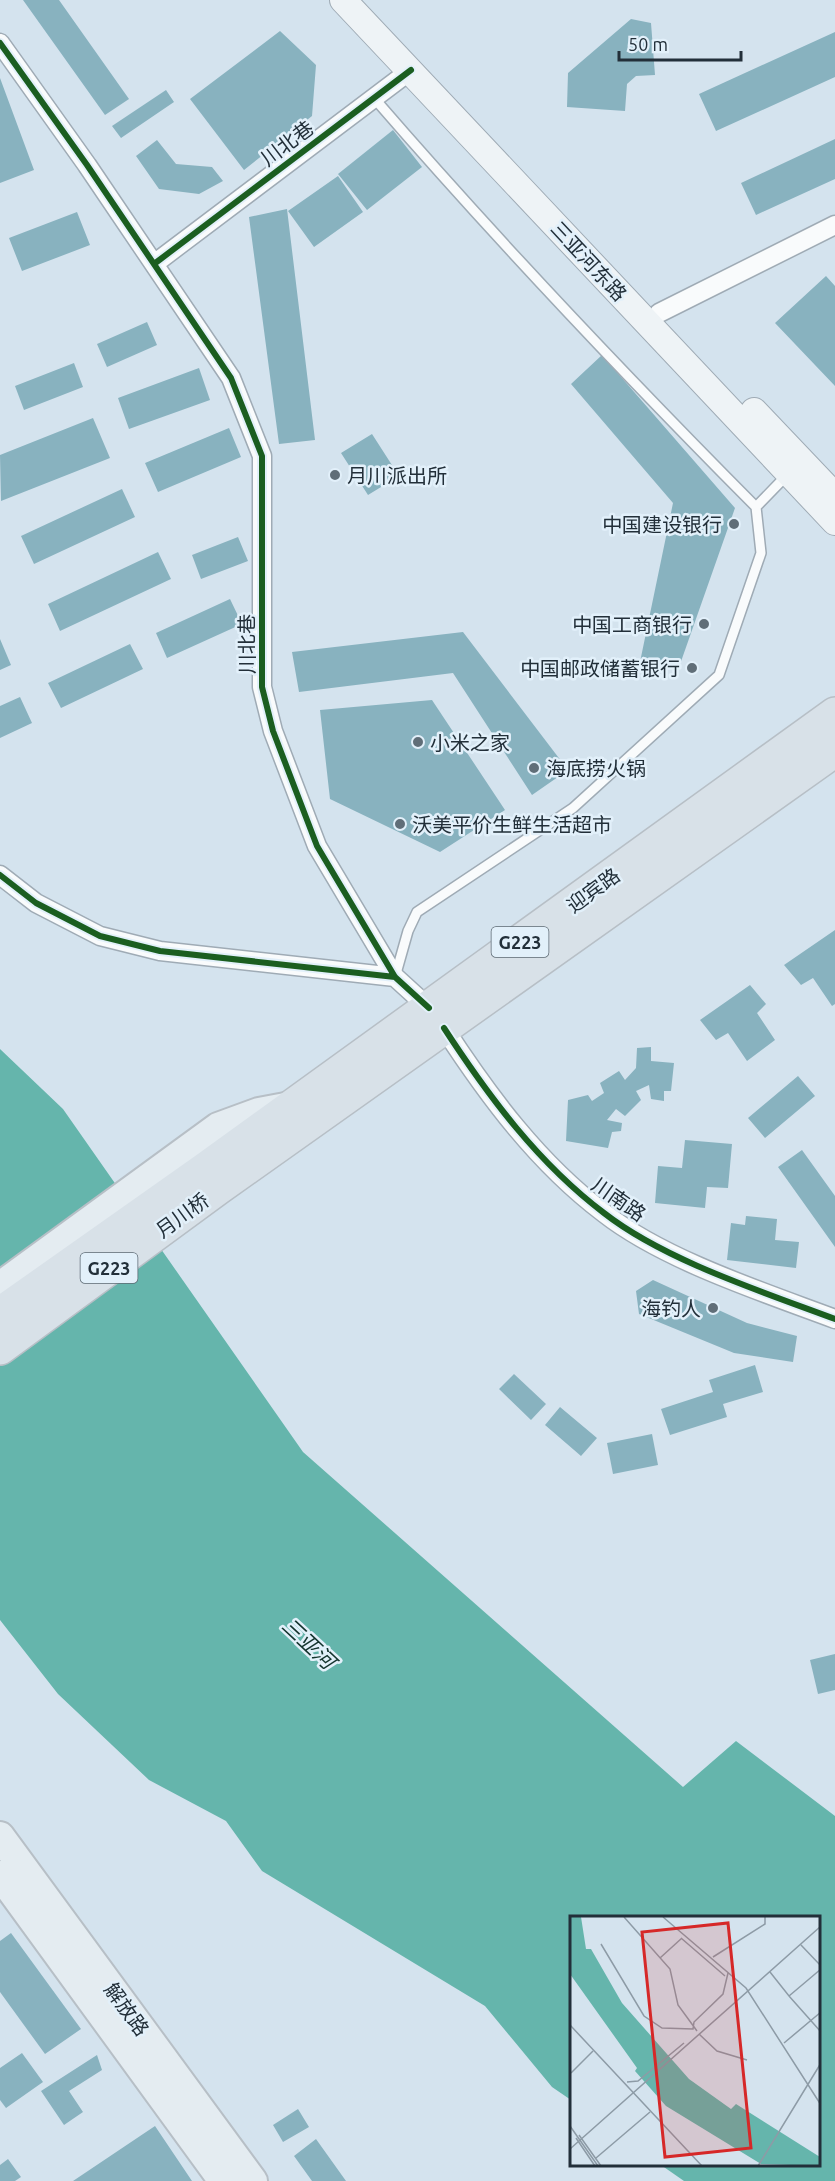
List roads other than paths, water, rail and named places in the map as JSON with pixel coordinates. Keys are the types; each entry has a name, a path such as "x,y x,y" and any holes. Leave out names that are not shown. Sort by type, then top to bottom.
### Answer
{"highway":[{"name":"迎宾路","path":"205,1168 294,1105 436,1018 835,714"},
{"name":"迎宾路","path":"205,1168 436,1018 835,750"},
{"name":"月川桥","path":"0,1314 205,1168"},
{"name":"月川桥","path":"0,1348 205,1168"}],"main road":[{"name":"三亚河东路","path":"343,0 835,522"},
{"name":"三亚河东路","path":"364,0 503,143 660,313 835,496"},
{"path":"0,1286 205,1168"},
{"name":"解放路","path":"0,1836 254,2181"},
{"name":"解放路","path":"0,1875 223,2181"}],"street":[{"name":"川北巷","path":"0,43 231,378 262,456 262,687 273,731 317,846 395,977 436,1018"},
{"name":"川北巷","path":"154,264 411,70"},
{"path":"660,313 835,225"},
{"path":"0,874 36,903 100,936 159,951 395,977"},
{"name":"川南路","path":"436,1018 486,1091 546,1162 605,1214 669,1252 835,1319"}],"lane":[{"path":"374,98 437,171 659,409 756,507 760,553 719,675 573,808 417,912 408,931 395,977"},
{"path":"756,507 788,473"}],"water":[{"name":"三亚河","path":"0,1049 63,1109 303,1452 683,1787 736,1741 835,1816 835,2181 684,2181 662,2166 820,2166 820,1916 570,1916 570,2099 552,2087 485,2006 262,1871 226,1821 149,1780 58,1694 0,1620"}],"place":[{"name":"月川派出所","path":"335,475"},
{"name":"中国建设银行","path":"734,524"},
{"name":"中国工商银行","path":"704,624"},
{"name":"中国邮政储蓄银行","path":"692,668"},
{"name":"小米之家","path":"418,742"},
{"name":"海底捞火锅","path":"534,768"},
{"name":"沃美平价生鲜生活超市","path":"400,824"},
{"name":"海钓人","path":"713,1308"}]}
